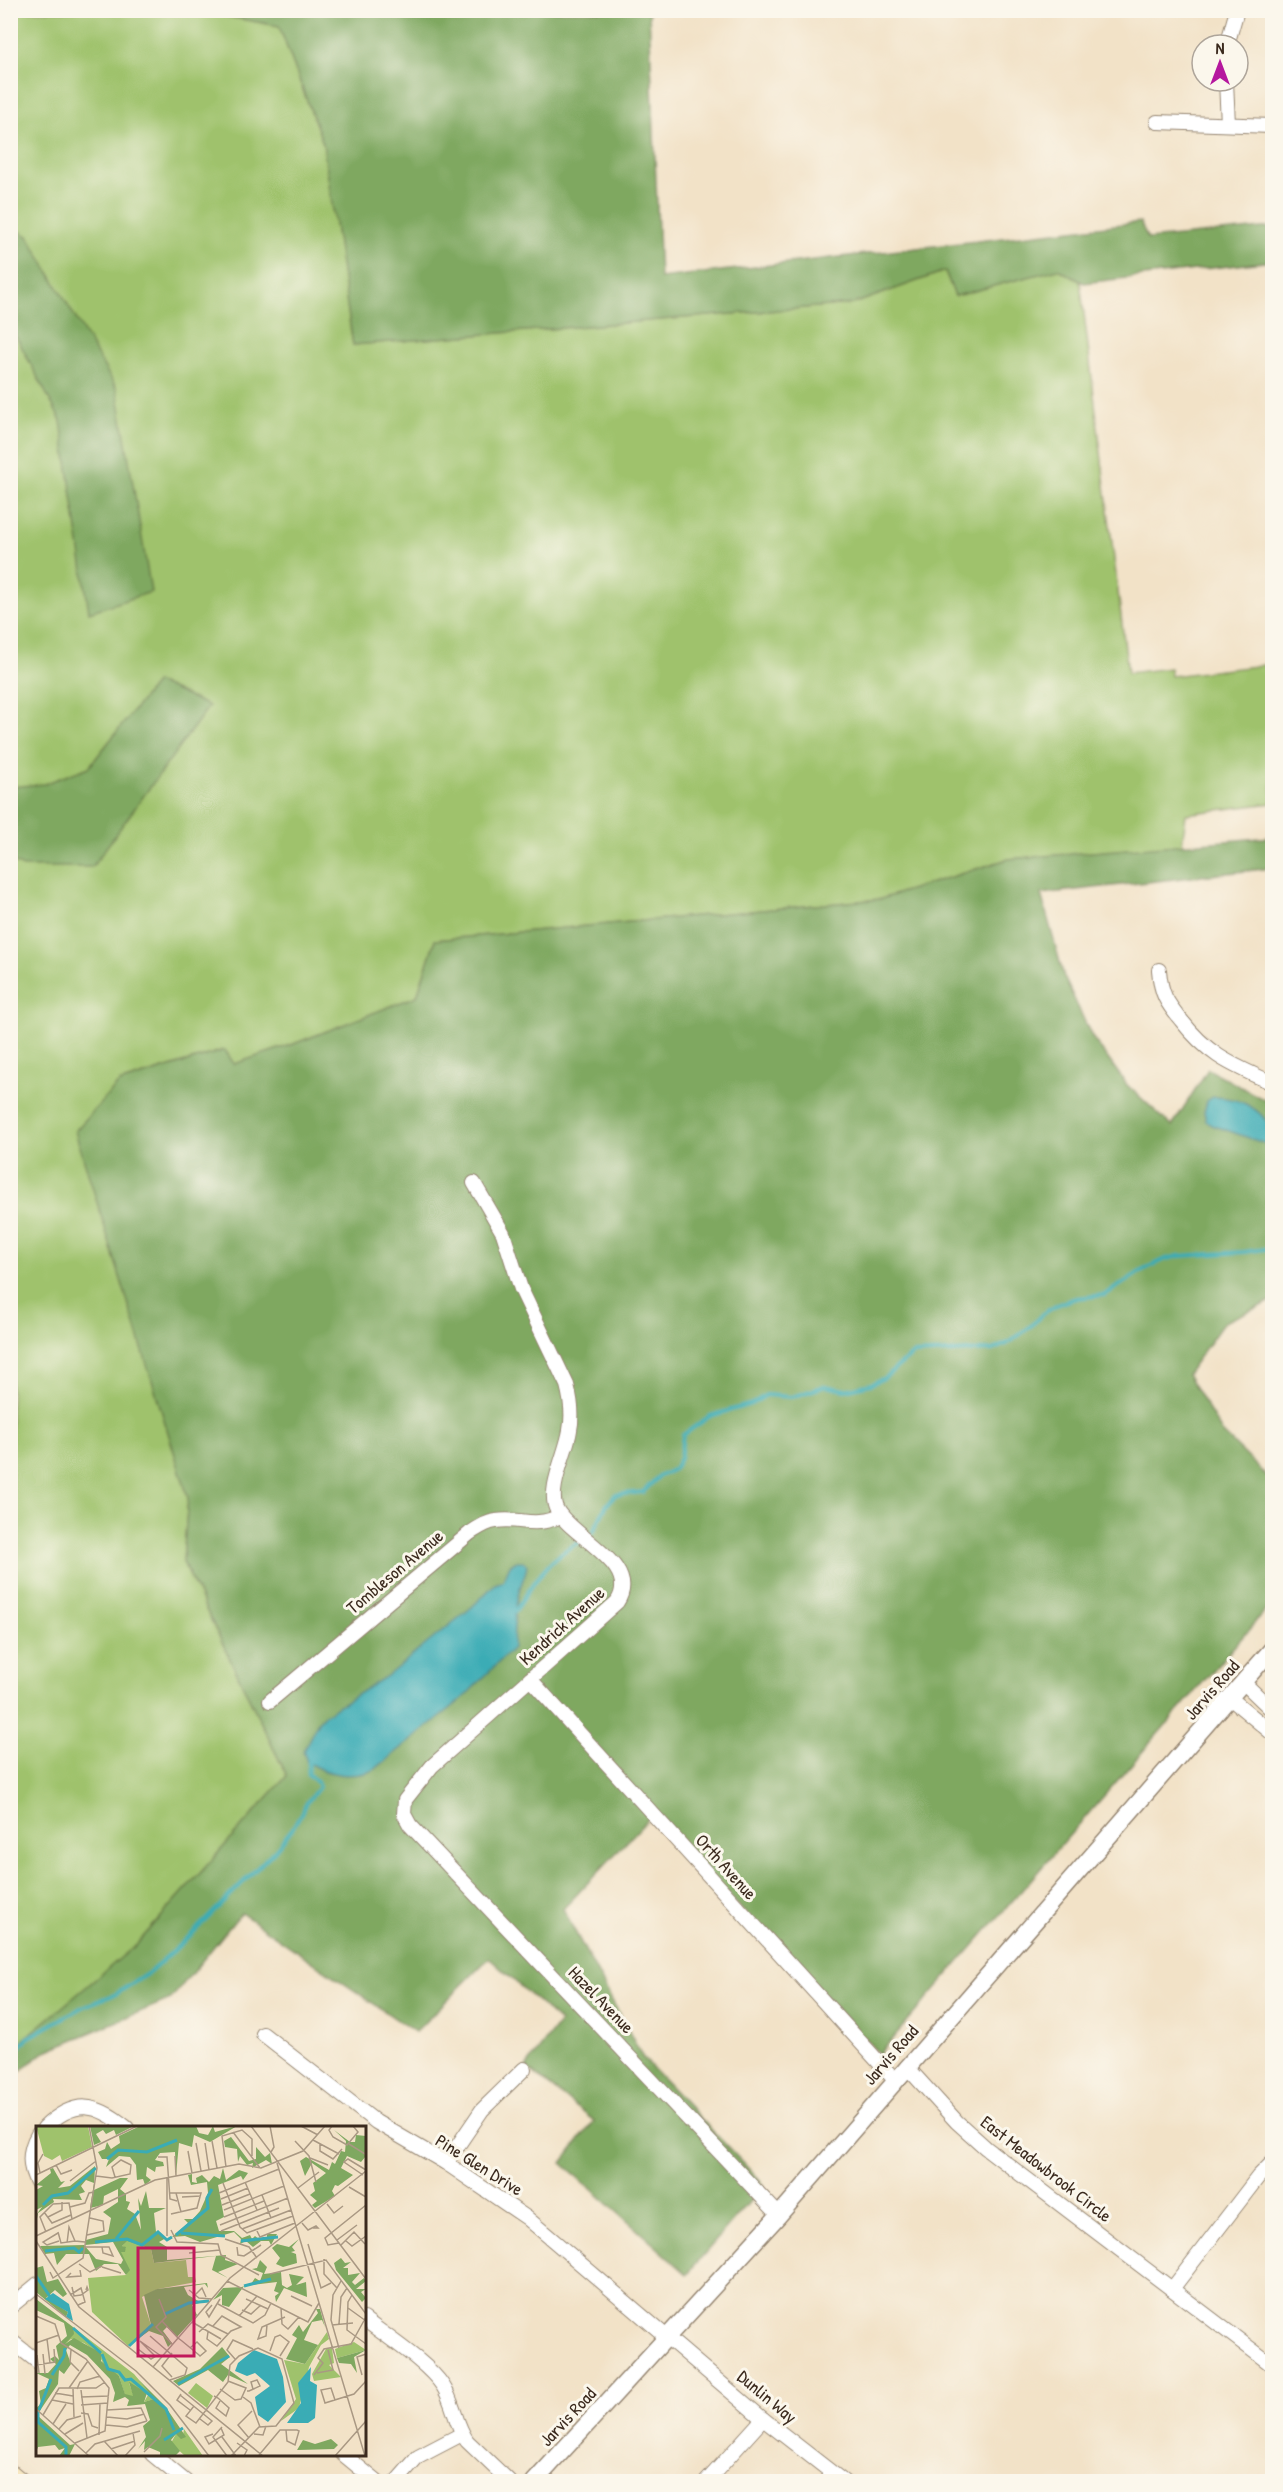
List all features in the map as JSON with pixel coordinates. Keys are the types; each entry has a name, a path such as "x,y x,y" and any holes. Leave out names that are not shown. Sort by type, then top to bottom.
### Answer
{"main road":[{"path":"10,2473 21,2481"}],"street":[{"path":"1230,33 1237,10"},
{"path":"1227,93 1228,124"},
{"path":"1157,122 1272,126"},
{"path":"1159,970 1162,994 1167,1003 1199,1042 1225,1061 1272,1083"},
{"path":"474,1183 503,1233 521,1289 571,1398 570,1431 554,1493 555,1507 561,1516"},
{"name":"Kendrick Avenue","path":"405,1807 405,1800 432,1766 617,1602 622,1595 623,1582 617,1570 600,1551 561,1516"},
{"name":"Tombleson Avenue","path":"270,1701 470,1533 484,1524 495,1521 535,1524 561,1516"},
{"name":"Jarvis Road","path":"534,2481 779,2215 1272,1649"},
{"name":"Orth Avenue","path":"530,1678 901,2074"},
{"path":"1244,1683 1272,1710"},
{"path":"1230,1698 1272,1733"},
{"name":"Hazel Avenue","path":"405,1807 404,1814 410,1825 779,2215"},
{"name":"Pine Glen Drive","path":"263,2034 356,2109 412,2145 446,2163 527,2217 668,2337"},
{"path":"446,2163 482,2110 524,2069"},
{"name":"East Meadowbrook Circle","path":"901,2074 986,2148 1272,2366"},
{"path":"45,2126 68,2110 88,2106 109,2113 126,2126"},
{"path":"36,2137 32,2144 30,2163 36,2179"},
{"path":"1172,2289 1258,2177 1272,2163"},
{"path":"10,2307 36,2286"},
{"path":"366,2321 436,2377 451,2401 462,2434 510,2481"},
{"name":"Dunlin Way","path":"668,2337 763,2419 844,2481"},
{"path":"10,2340 36,2360"},
{"path":"706,2481 763,2419"},
{"path":"396,2481 418,2457 462,2434"},
{"path":"155,2456 186,2481"},
{"path":"345,2456 376,2481"}],"green space":[{"path":"11,11 198,11 279,26 323,143 353,345 853,304 945,271 955,296 1058,269 1080,281 1128,673 1170,668 1171,676 1272,664 1272,803 1186,814 1182,845 1008,859 881,899 435,940 417,996 233,1065 224,1050 119,1083 76,1131 188,1497 183,1562 287,1776 136,1945 11,2051"},
{"path":"198,11 649,11 660,278 1140,222 1148,239 1272,227 1272,261 1084,283 1058,269 955,296 945,271 853,304 353,345 323,143 279,26"},
{"path":"10,226 28,236 117,389 151,592 89,612 61,421 11,327"},
{"path":"156,682 209,706 92,867 23,867 11,861 11,787 44,784 89,767"},
{"path":"1272,837 1272,868 1041,894 1064,977 1092,1037 1127,1085 1172,1126 1208,1069 1272,1104 1272,1171 1268,1179 1272,1181 1272,1301 1224,1322 1187,1374 1222,1432 1272,1481 1272,1603 879,2054 652,1815 563,1909 643,2058 764,2185 687,2274 562,2163 594,2121 526,2067 560,2022 489,1958 415,2032 241,1913 171,1999 46,2051 11,2078 10,2051 136,1945 287,1776 183,1562 188,1497 75,1131 119,1083 225,1050 234,1064 291,1045 417,996 435,940 881,899 1008,859"}],"water":[{"path":"1213,1097 1234,1100 1253,1108 1267,1123 1272,1143 1266,1144 1206,1121 1204,1112 1207,1101"},
{"path":"523,1561 527,1565 516,1606 513,1648 461,1700 374,1770 348,1775 331,1773 307,1762 303,1751 318,1722 325,1714 387,1676 472,1607 495,1584 503,1581 510,1565"}],"waterway":[{"path":"593,1532 606,1506 615,1495 643,1492 658,1477 674,1469 680,1458 683,1435 710,1416 752,1404 766,1395 792,1397 825,1386 845,1390 871,1384 884,1378 913,1354 993,1350 1010,1342 1042,1314 1061,1303 1076,1298 1105,1295 1143,1270 1166,1259 1272,1248"},
{"path":"515,1612 551,1563 560,1554 580,1542"},
{"path":"10,2057 28,2038 82,2007 116,1994 150,1972 194,1932 275,1850 292,1829 319,1787 308,1774 309,1761"}]}
